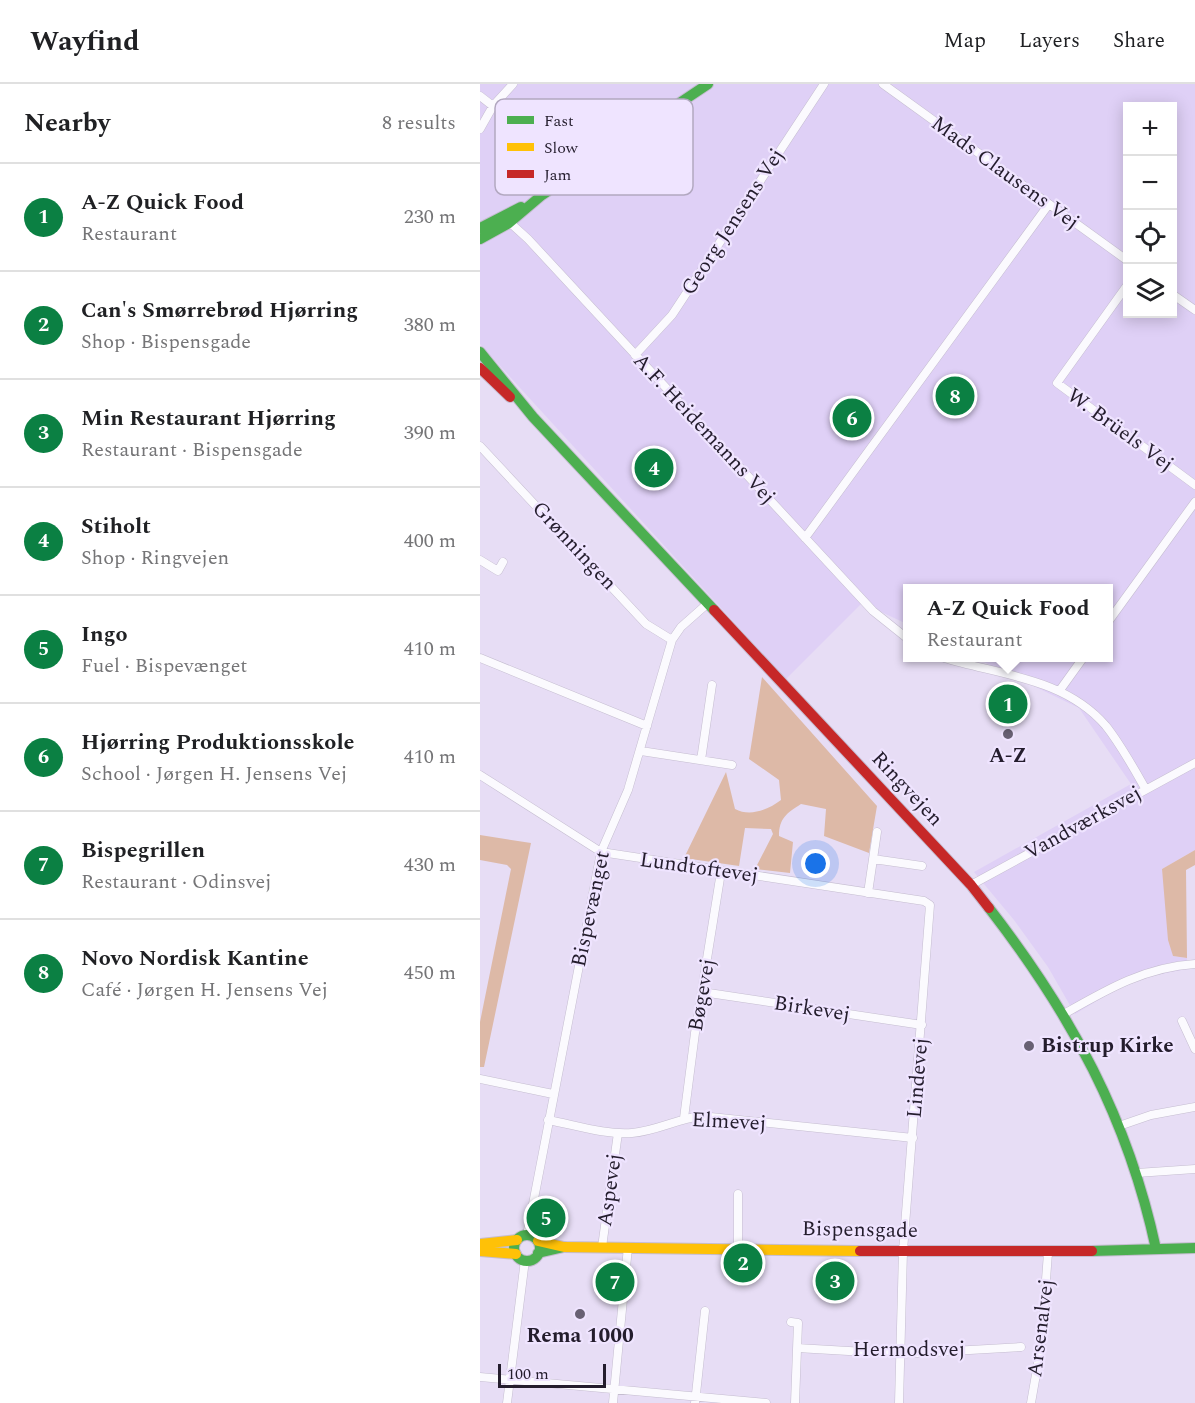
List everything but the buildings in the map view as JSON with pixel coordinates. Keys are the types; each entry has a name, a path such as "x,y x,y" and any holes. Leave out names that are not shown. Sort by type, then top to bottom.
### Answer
{"main road":[{"path":"686,99 708,84"},
{"path":"480,239 542,195"},
{"path":"480,228 506,219"},
{"name":"Ringvejen","path":"480,352 533,417 971,885 1028,959 1064,1014 1119,1126 1137,1173 1151,1221 1156,1249"},
{"name":"Ringvejen","path":"480,368 533,417"},
{"path":"521,1257 514,1246 522,1237"},
{"path":"480,1244 522,1237 538,1241 538,1253 533,1259 480,1251"},
{"name":"Bispensgade","path":"538,1241 564,1247 738,1247 1048,1253 1195,1248"},
{"name":"Bispensgade","path":"538,1253 564,1247"}],"street":[{"path":"499,99 513,84"},
{"name":"Georg Jensens Vej","path":"635,355 672,315 824,84"},
{"name":"Mads Clausens Vej","path":"883,84 1123,257"},
{"path":"480,96 493,106 480,129"},
{"path":"805,538 1049,204"},
{"name":"A.F. Heidemanns Vej","path":"506,219 528,239 873,611 903,635"},
{"name":"W. Brüels Vej","path":"1123,291 1057,383 1195,485"},
{"path":"1177,297 1195,310"},
{"name":"Grønningen","path":"480,446 646,624 672,640"},
{"path":"1113,615 1195,502"},
{"path":"480,560 498,571 503,562"},
{"name":"Bispevænget","path":"522,1237 554,1094 601,852 628,790 672,640 681,627 707,604"},
{"path":"480,658 647,726"},
{"path":"963,662 1029,679 1060,690 1084,706 1104,724 1145,788"},
{"path":"1060,690 1080,662"},
{"path":"701,760 712,685"},
{"path":"641,751 732,765"},
{"name":"Vandværksvej","path":"971,885 1145,788 1195,763"},
{"name":"Lundtoftevej","path":"480,776 601,852 924,901 930,905"},
{"path":"867,893 877,831"},
{"path":"873,859 922,866"},
{"name":"Bøgevej","path":"684,1118 721,872"},
{"name":"Lindevej","path":"899,1403 903,1251 930,905"},
{"path":"1064,1014 1135,976 1159,969 1195,964"},
{"name":"Birkevej","path":"702,992 922,1025"},
{"path":"1182,1021 1195,1049"},
{"path":"480,1079 554,1094"},
{"path":"1119,1126 1151,1115 1195,1107"},
{"name":"Elmevej","path":"548,1120 618,1133 646,1131 684,1118 701,1116 913,1138"},
{"name":"Aspevej","path":"602,1247 618,1133"},
{"path":"1137,1173 1195,1169"},
{"path":"738,1194 738,1247"},
{"path":"613,1403 628,1247"},
{"name":"Arsenalvej","path":"1031,1403 1041,1346 1048,1253"},
{"path":"507,1403 521,1257"},
{"path":"695,1400 705,1311"},
{"path":"791,1322 798,1323 795,1403"},
{"name":"Hermodsvej","path":"797,1348 900,1354 1021,1347"},
{"path":"480,1377 615,1389 695,1400 766,1403"}],"shaded area":[{"path":"480,84 1195,84 1195,850 1162,869 1173,956 1187,958 1187,969 1151,976 1120,987 1075,1014 1048,967 1014,920 974,872 1131,784 1079,708 984,662 1113,662 1113,584 903,584 903,622 862,603 786,679 480,344"},
{"path":"762,677 877,806 869,853 824,836 826,809 801,804 785,817 779,830 779,836 793,842 790,873 755,869 773,834 771,829 745,828 739,866 684,858 726,772 735,809 747,812 759,811 781,800 779,780 749,759"},
{"path":"480,835 531,843 484,1067 480,1067 480,1022 511,869 507,865 480,860"},
{"path":"1195,850 1195,865 1186,870 1187,958 1173,956 1168,940 1162,869"}],"traffic: fast":[{"path":"686,99 708,84"},
{"path":"480,239 509,223 542,195"},
{"path":"480,228 521,207"},
{"path":"480,352 533,417 714,610"},
{"path":"989,908 1046,988 1093,1069 1130,1155 1156,1249"},
{"path":"527,1235 536,1239 540,1248 536,1257 527,1261 518,1257 514,1248 518,1239 527,1235"},
{"path":"538,1253 564,1247"},
{"path":"1092,1251 1195,1248"}],"traffic: slow":[{"path":"480,1244 517,1240"},
{"path":"538,1241 564,1247 860,1251"},
{"path":"480,1251 516,1254"}],"traffic: jam":[{"path":"480,368 510,397"},
{"path":"714,610 971,885 989,908"},
{"path":"860,1251 1092,1251"}],"place":[{"name":"Novo Nordisk Kantine","path":"955,396"},
{"name":"Hjørring Produktionsskole","path":"852,418"},
{"name":"Stiholt","path":"654,468"},
{"name":"A-Z Quick Food","path":"1008,704"},
{"name":"A-Z","path":"1008,734"},
{"name":"Bistrup Kirke","path":"1029,1046"},
{"name":"Ingo","path":"546,1218"},
{"name":"Can's Smørrebrød Hjørring","path":"743,1263"},
{"name":"Min Restaurant Hjørring","path":"835,1281"},
{"name":"Bispegrillen","path":"615,1282"},
{"name":"Rema 1000","path":"580,1314"}]}
